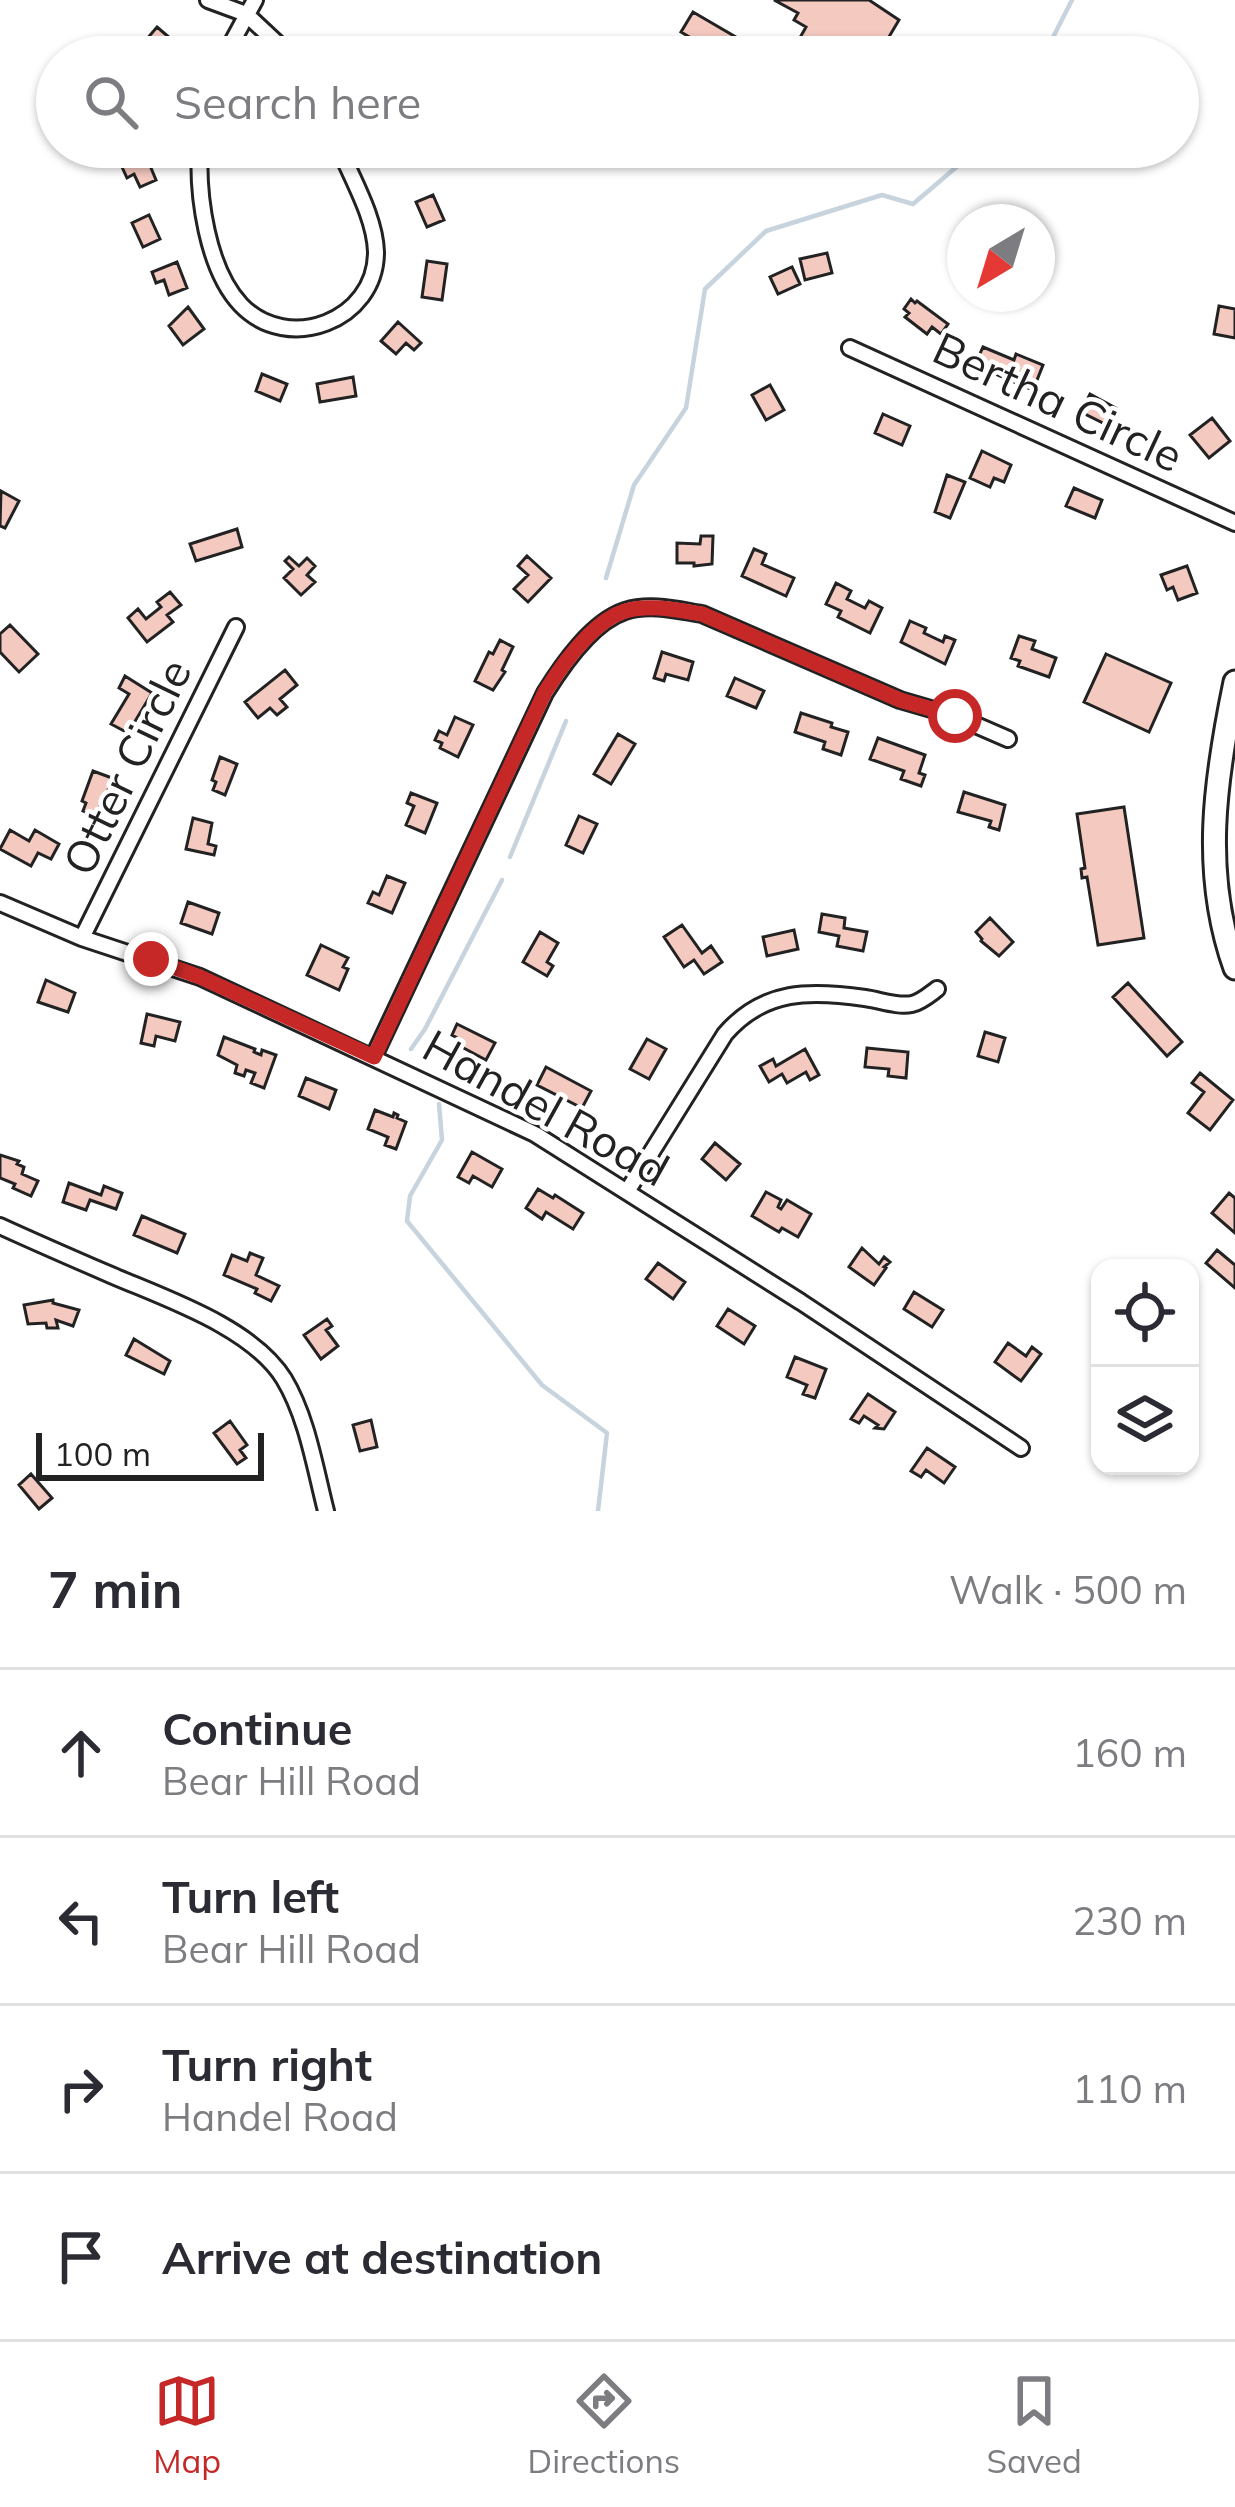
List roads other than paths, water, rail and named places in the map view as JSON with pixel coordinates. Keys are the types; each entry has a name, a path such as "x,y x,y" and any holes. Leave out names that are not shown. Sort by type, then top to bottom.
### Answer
{"main road":[{"path":"1235,682 1221,750 1224,828 1217,900 1235,968"}],"street":[{"path":"208,0 245,14 269,36"},
{"path":"234,36 255,0"},
{"path":"200,168 206,226 230,292 256,317 290,329 314,328 346,312 363,294 373,272 374,235 347,168"},
{"name":"Bertha Circle","path":"850,348 1235,523"},
{"path":"374,1057 545,692 583,641 620,612 668,608 702,614 900,700 955,716 1008,739"},
{"name":"Otter Circle","path":"82,938 236,627"},
{"name":"Handel Road","path":"0,903 82,938 200,977 536,1134 1021,1448"},
{"path":"628,1190 740,1017 781,997 816,992 916,1004 937,989"},
{"path":"0,1226 174,1302 228,1330 269,1359 296,1405 326,1511"}],"waterway":[{"path":"1054,36 1072,0"},
{"path":"606,578 634,485 686,408 705,289 766,231 882,195 913,204 955,168"},
{"path":"510,857 566,721"},
{"path":"411,1049 502,880"},
{"path":"439,1104 442,1140 410,1196 407,1221 542,1385 607,1433 598,1511"}]}
